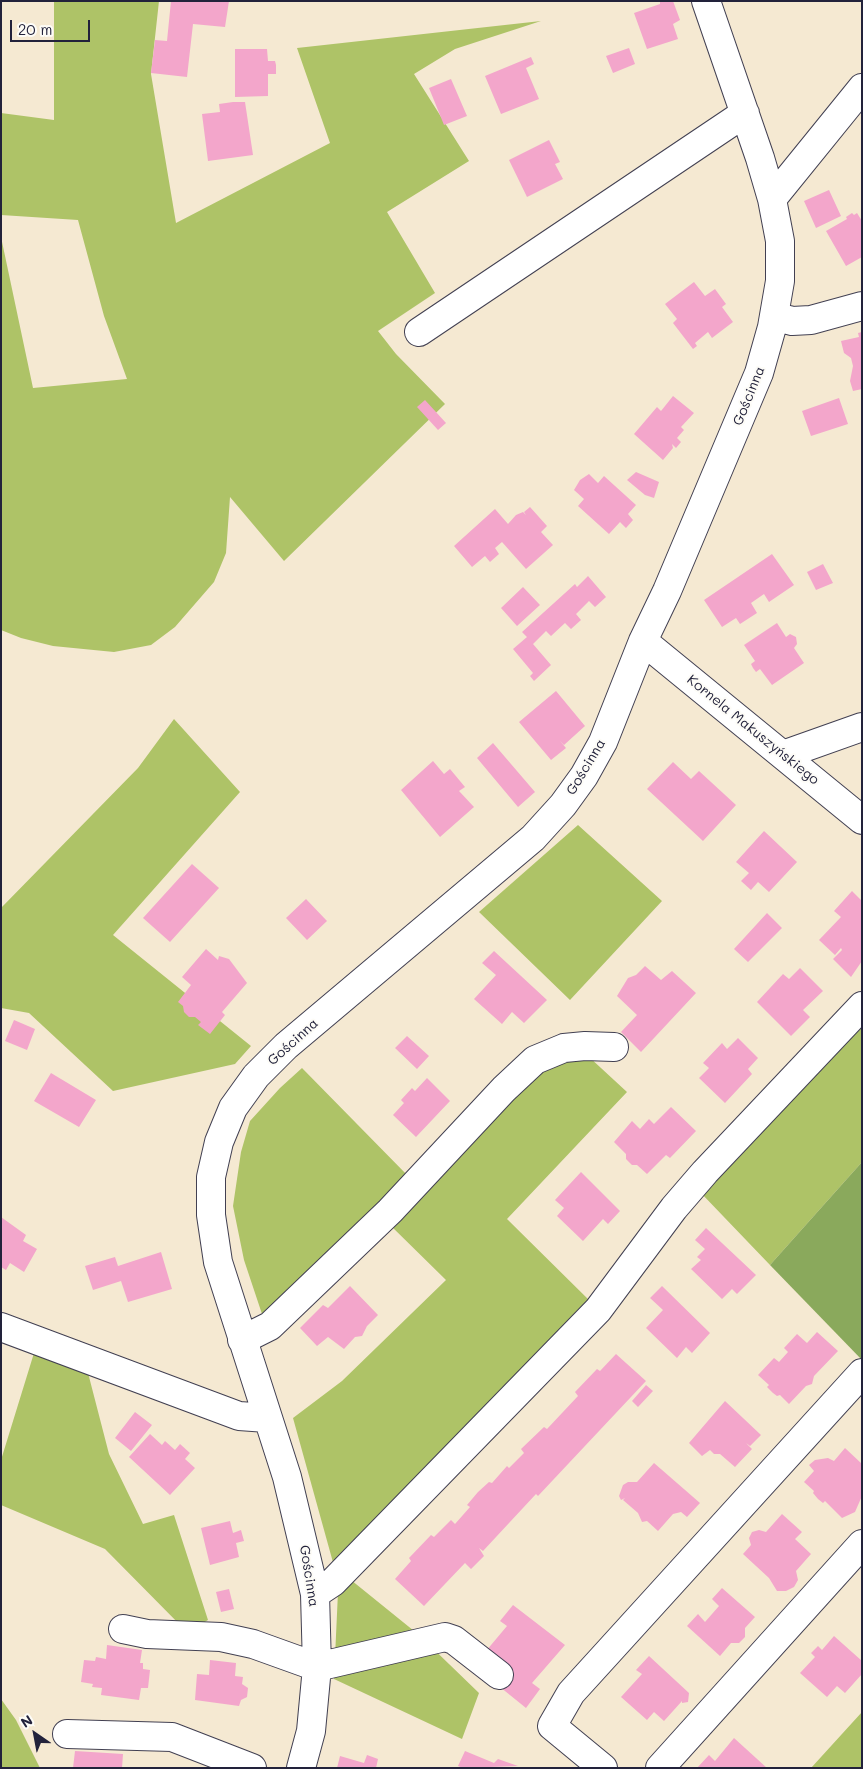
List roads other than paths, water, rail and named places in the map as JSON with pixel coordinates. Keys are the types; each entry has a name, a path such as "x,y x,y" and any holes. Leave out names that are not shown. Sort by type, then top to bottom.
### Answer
{"street":[{"name":"Gościnna","path":"301,1768 311,1730 317,1667 315,1594 286,1477 218,1262 211,1215 211,1177 219,1142 232,1108 256,1076 286,1046 533,838 563,805 584,776 603,742 644,641 759,373 774,316 780,281 780,241 772,200 745,113 706,1"},
{"path":"772,200 862,88"},
{"path":"419,332 745,113"},
{"path":"774,316 792,321 811,320 862,306"},
{"name":"Kornela Makuszyńskiego","path":"644,641 862,820"},
{"path":"783,755 862,727"},
{"path":"315,1594 340,1576 598,1310 674,1208 705,1172 862,1006"},
{"path":"242,1340 270,1326 390,1211 504,1089 535,1060 564,1048 585,1046 614,1047"},
{"path":"1,1327 239,1416 267,1418"},
{"path":"603,1768 552,1726 572,1693 862,1373"},
{"path":"660,1768 862,1544"},
{"path":"123,1629 147,1634 221,1636 253,1644 317,1667 445,1638 454,1640 499,1675"},
{"path":"67,1734 172,1737 252,1768"}]}
